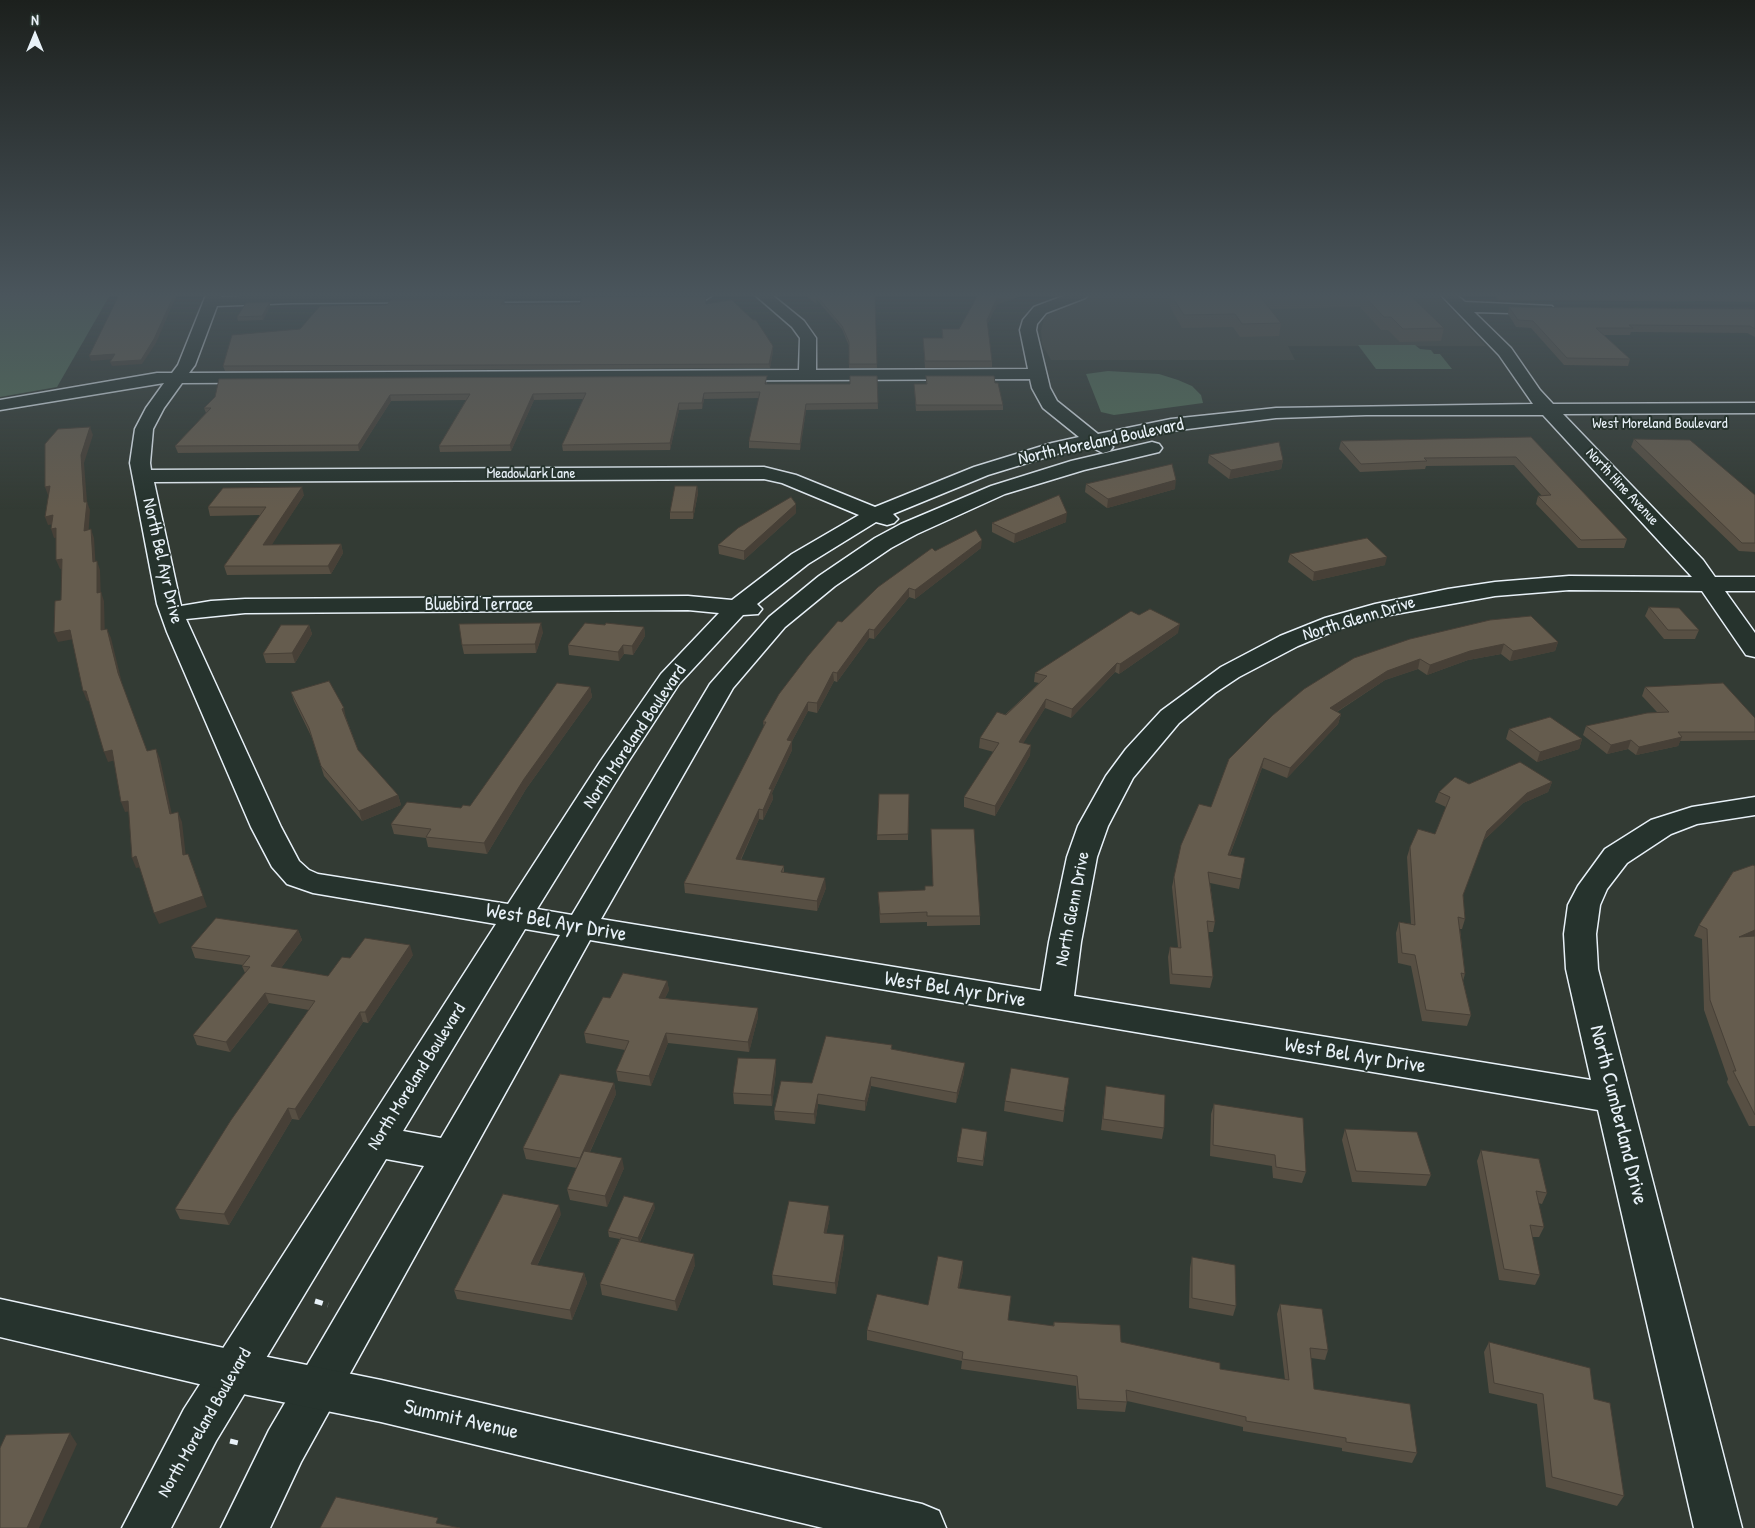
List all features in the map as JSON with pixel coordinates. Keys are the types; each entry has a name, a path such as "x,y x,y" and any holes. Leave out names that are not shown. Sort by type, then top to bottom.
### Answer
{"street":[{"name":"North Bel Ayr Drive","path":"183,366 179,377 155,408 144,429 140,451 143,476 172,614 266,827 288,867 298,876"},
{"path":"808,366 808,375"},
{"path":"1035,366 1041,388 1049,404 1104,447"},
{"name":"North Hine Avenue","path":"1513,366 1520,377 1710,584 1755,650"},
{"path":"0,405 138,380 179,377 1037,374"},
{"path":"1623,408 1640,424"},
{"name":"West Moreland Boulevard","path":"1549,409 1755,408"},
{"name":"North Moreland Boulevard","path":"245,1528 285,1446 581,927 723,684 786,614 827,581 883,543 909,529 1104,447 1180,424 1276,413 1366,410 1549,409"},
{"name":"West Moreland Boulevard","path":"1565,424 1755,424"},
{"name":"North Moreland Boulevard","path":"1197,440 1259,432 1337,427 1565,424"},
{"name":"North Moreland Boulevard","path":"146,1528 196,1432 233,1371 614,762 670,679 737,608 800,559 875,514 981,471 1059,447 1170,445"},
{"name":"Meadowlark Lane","path":"143,476 764,473 789,478 909,529"},
{"name":"North Glenn Drive","path":"1056,1006 1064,942 1082,857 1093,826 1120,776 1136,755 1170,717 1206,688 1230,672 1282,644 1333,623 1420,601 1495,589 1569,583 1755,584"},
{"name":"Bluebird Terrace","path":"172,614 211,608 255,606 688,604 786,614"},
{"name":"North Cumberland Drive","path":"1718,1528 1582,969 1580,934 1584,905 1593,886 1616,856 1661,827 1692,816 1755,806"},
{"name":"West Bel Ayr Drive","path":"298,876 313,883 1614,1098"},
{"path":"376,1142 451,1155"},
{"name":"Summit Avenue","path":"0,1318 233,1371 381,1401 922,1528"}],"path":[{"path":"314,1301 332,1306"}],"green space":[{"path":"0,366 69,366 57,387 0,397"},
{"path":"1374,366 1450,366 1452,369 1376,369"},
{"path":"1108,371 1159,374 1178,380 1192,386 1201,395 1203,403 1114,415 1101,412 1086,374"}],"building":[{"path":"767,376 765,384 850,384 850,376 877,376 878,403 806,404 800,444 749,441 760,392 704,393 702,403 679,403 670,443 562,445 586,393 533,394 510,445 439,446 470,394 390,395 358,445 175,446 211,408 204,408 215,397 219,379"},
{"path":"926,376 994,376 995,383 998,383 1003,405 916,405 914,384 927,384"},
{"path":"90,427 81,455 84,502 87,502 84,531 91,529 93,562 97,561 97,593 101,592 101,630 107,629 118,673 147,751 156,749 170,814 178,812 183,855 188,854 203,896 154,913 136,856 132,858 128,801 121,802 112,750 104,752 86,691 83,691 70,630 54,633 55,601 61,600 62,559 56,560 56,528 51,529 53,515 45,517 50,486 45,487 45,444 58,429"},
{"path":"1531,437 1627,539 1581,540 1538,496 1551,495 1516,457 1424,458 1427,461 1361,464 1341,441"},
{"path":"1634,439 1690,440 1755,495 1755,543 1742,543"},
{"path":"1279,442 1283,460 1231,470 1209,455"},
{"path":"1172,464 1176,480 1108,499 1086,484"},
{"path":"675,486 697,486 693,512 670,512"},
{"path":"302,487 263,545 341,544 328,566 224,566 266,507 208,507 223,488"},
{"path":"1059,495 1067,513 1015,534 992,523"},
{"path":"791,497 796,504 744,551 718,545 738,528"},
{"path":"976,530 982,540 915,590 909,588 874,630 869,629 837,673 833,672 817,703 808,702 787,740 792,741 769,789 772,789 763,810 759,809 736,859 784,866 781,872 825,878 817,901 684,883 766,722 763,722 779,694 808,656 838,621 842,622 878,587 932,548 935,551"},
{"path":"1367,538 1387,557 1314,572 1290,554"},
{"path":"1649,607 1679,608 1699,630 1668,630"},
{"path":"1150,609 1180,624 1120,664 1117,663 1072,709 1046,699 1019,742 1031,745 995,806 964,797 999,743 980,738 997,712 1006,715 1047,676 1035,673 1131,611 1139,615"},
{"path":"1531,616 1558,642 1513,651 1504,644 1470,651 1430,665 1420,659 1387,671 1330,708 1341,714 1290,768 1264,758 1228,855 1245,858 1241,879 1208,872 1215,922 1207,921 1213,977 1172,974 1170,947 1181,948 1174,877 1181,845 1199,804 1211,807 1229,759 1273,715 1304,689 1354,658 1410,639 1490,620"},
{"path":"541,623 535,644 462,645 459,624"},
{"path":"585,623 644,627 632,646 623,645 618,652 568,645"},
{"path":"281,625 309,625 292,653 263,654"},
{"path":"329,681 344,708 342,709 358,750 398,795 359,811 321,766 309,728 291,692"},
{"path":"557,683 590,687 524,779 484,843 426,837 431,829 391,824 407,802 461,808 463,805 470,806"},
{"path":"1723,683 1755,718 1755,732 1678,732 1682,737 1639,747 1631,740 1611,745 1586,726 1647,713 1669,712 1645,687"},
{"path":"1550,717 1582,739 1540,752 1509,729"},
{"path":"1520,762 1552,782 1527,793 1487,831 1463,895 1465,919 1458,917 1465,974 1461,973 1471,1015 1426,1010 1415,955 1402,953 1399,922 1415,925 1410,847 1418,829 1435,834 1450,797 1439,792 1455,777 1469,784"},
{"path":"879,794 909,794 908,834 877,835"},
{"path":"931,829 974,829 980,916 927,916 927,912 880,914 878,892 925,890 925,886 933,886"},
{"path":"1755,866 1755,930 1739,937 1755,936 1755,1115 1733,1071 1736,1071 1710,1000 1707,929 1699,925 1733,872"},
{"path":"216,918 298,930 271,966 328,976 342,957 350,958 365,938 410,945 365,1012 360,1012 295,1109 288,1108 224,1214 175,1209 231,1120 315,1001 265,993 226,1042 193,1035 250,967 242,966 250,956 191,947"},
{"path":"623,973 667,981 659,998 758,1008 748,1042 666,1033 649,1076 616,1071 629,1041 584,1033 603,997 610,998"},
{"path":"826,1036 892,1045 891,1049 965,1063 957,1093 871,1077 865,1101 818,1094 814,1114 774,1111 781,1081 812,1083"},
{"path":"738,1058 776,1059 771,1095 733,1093"},
{"path":"1011,1068 1069,1078 1064,1111 1005,1101"},
{"path":"560,1074 614,1083 580,1158 523,1148"},
{"path":"1106,1086 1165,1095 1164,1128 1103,1119"},
{"path":"1214,1104 1303,1118 1306,1172 1276,1167 1275,1155 1213,1145"},
{"path":"962,1128 987,1132 983,1161 957,1157"},
{"path":"1345,1129 1417,1132 1431,1175 1356,1171"},
{"path":"1481,1150 1539,1159 1547,1193 1536,1191 1544,1227 1530,1225 1540,1275 1504,1269"},
{"path":"584,1151 622,1158 605,1196 567,1189"},
{"path":"503,1194 559,1205 531,1264 584,1273 570,1310 454,1290"},
{"path":"624,1196 654,1203 638,1238 608,1231"},
{"path":"789,1201 829,1206 824,1233 844,1235 835,1283 772,1275"},
{"path":"621,1238 694,1254 675,1301 600,1284"},
{"path":"938,1256 963,1261 958,1288 1011,1296 1008,1320 1054,1326 1054,1322 1120,1325 1121,1342 1220,1363 1220,1369 1289,1380 1280,1304 1322,1309 1328,1350 1310,1348 1314,1389 1410,1404 1417,1453 1346,1442 1346,1438 1246,1421 1246,1417 1126,1390 1127,1402 1079,1399 1077,1376 962,1359 963,1352 867,1330 877,1294 928,1305"},
{"path":"1192,1257 1235,1265 1236,1306 1192,1298"},
{"path":"1489,1342 1590,1368 1594,1399 1610,1403 1624,1496 1552,1477 1543,1394 1494,1383"},
{"path":"70,1433 27,1528 0,1528 0,1448 6,1435"},
{"path":"336,1497 438,1518 436,1523 460,1528 320,1528"}]}
